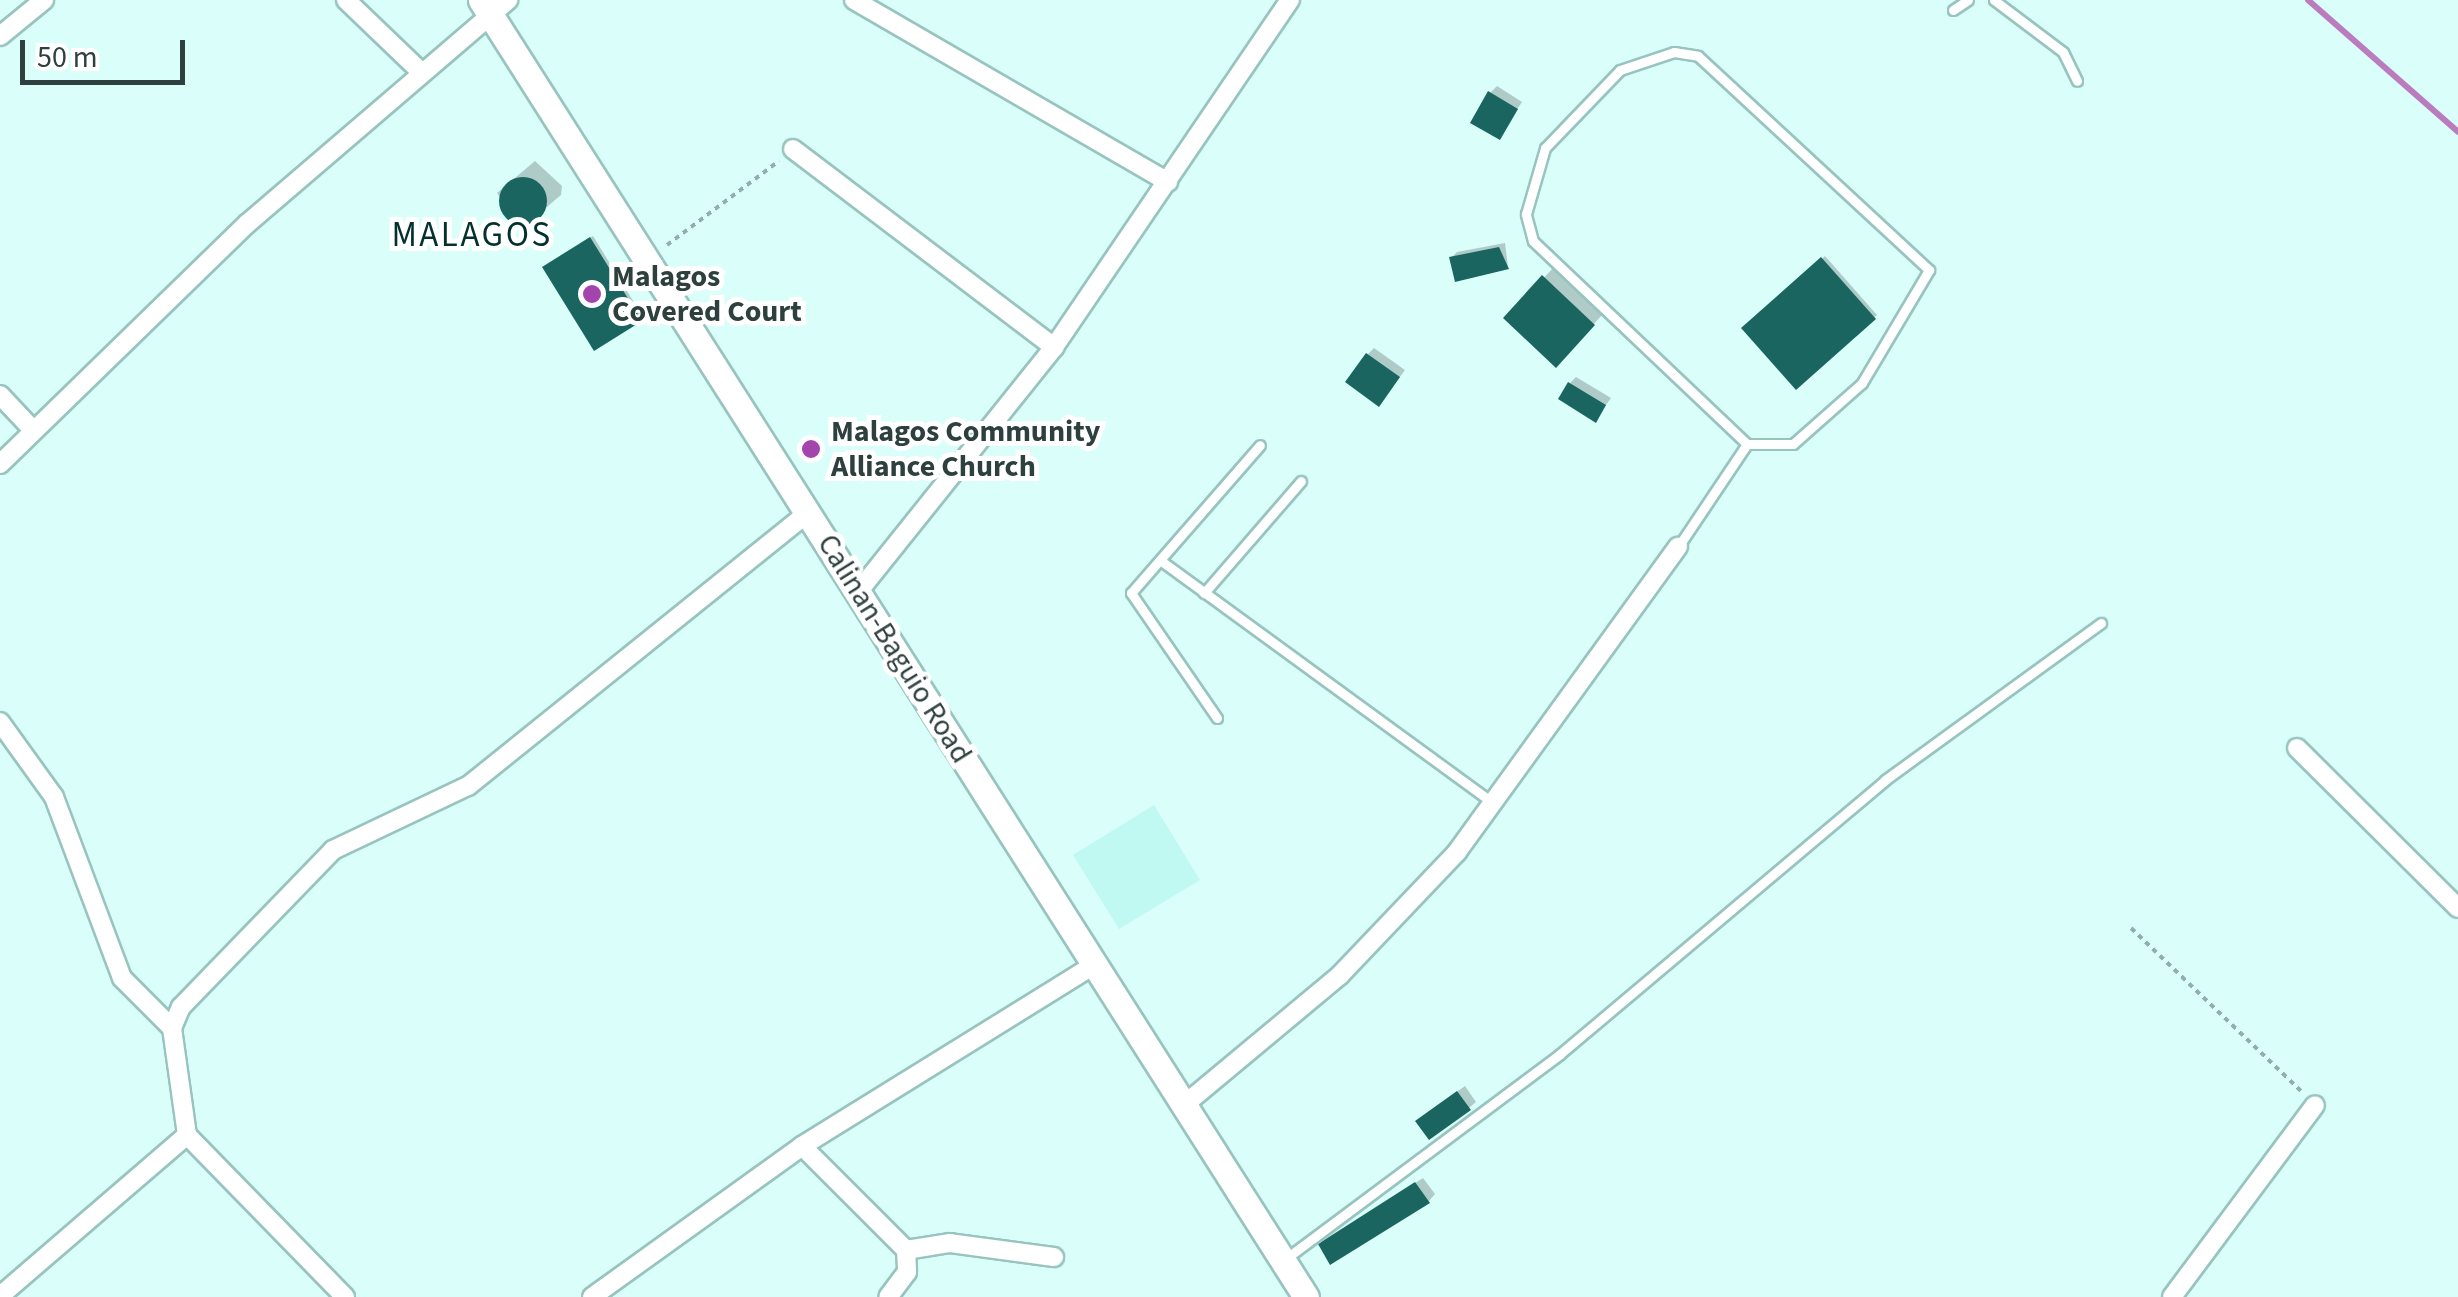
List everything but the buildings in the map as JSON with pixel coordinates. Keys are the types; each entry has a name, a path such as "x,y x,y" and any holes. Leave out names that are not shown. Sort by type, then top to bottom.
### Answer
{"main road":[{"name":"Calinan-Baguio Road","path":"494,5 646,259 1306,1297"}],"street":[{"path":"0,36 44,0"},
{"path":"346,0 421,72"},
{"path":"854,0 1168,182"},
{"path":"858,592 1054,347 1290,0"},
{"path":"0,464 248,223 494,5"},
{"path":"793,149 1054,347"},
{"path":"0,396 33,430"},
{"path":"172,1028 216,964 333,850 468,786 807,513"},
{"path":"1184,1106 1340,974 1496,805 1678,547"},
{"path":"0,722 54,797 122,978 172,1028 187,1134 345,1297"},
{"path":"2298,748 2458,908"},
{"path":"592,1297 802,1146 1095,964"},
{"path":"2172,1297 2315,1105"},
{"path":"0,1296 187,1134"},
{"path":"802,1146 906,1250 907,1272 888,1297"},
{"path":"906,1250 950,1243 1054,1256"}],"lane":[{"path":"1953,10 1968,0"},
{"path":"1994,0 2063,52 2077,80"},
{"path":"1646,56 1698,56 1929,270 1895,338 1833,414 1793,444 1747,444 1532,241 1526,214 1545,148 1620,70 1646,56"},
{"path":"1678,547 1747,444"},
{"path":"1217,718 1131,593 1260,446"},
{"path":"1204,592 1301,482"},
{"path":"1160,560 1496,805"},
{"path":"1283,1261 1560,1054 1810,839 2101,623"}],"path":[{"path":"646,259 793,149"},
{"path":"2132,928 2315,1105"}],"shaded area":[{"path":"1154,805 1200,880 1119,929 1073,855"}],"waterway":[{"path":"2308,0 2458,132"}],"place":[{"name":"Malagos Covered Court","path":"592,294"},
{"name":"Malagos Community Alliance Church","path":"811,449"}],"district":[{"name":"MALAGOS","path":"472,235"}]}
